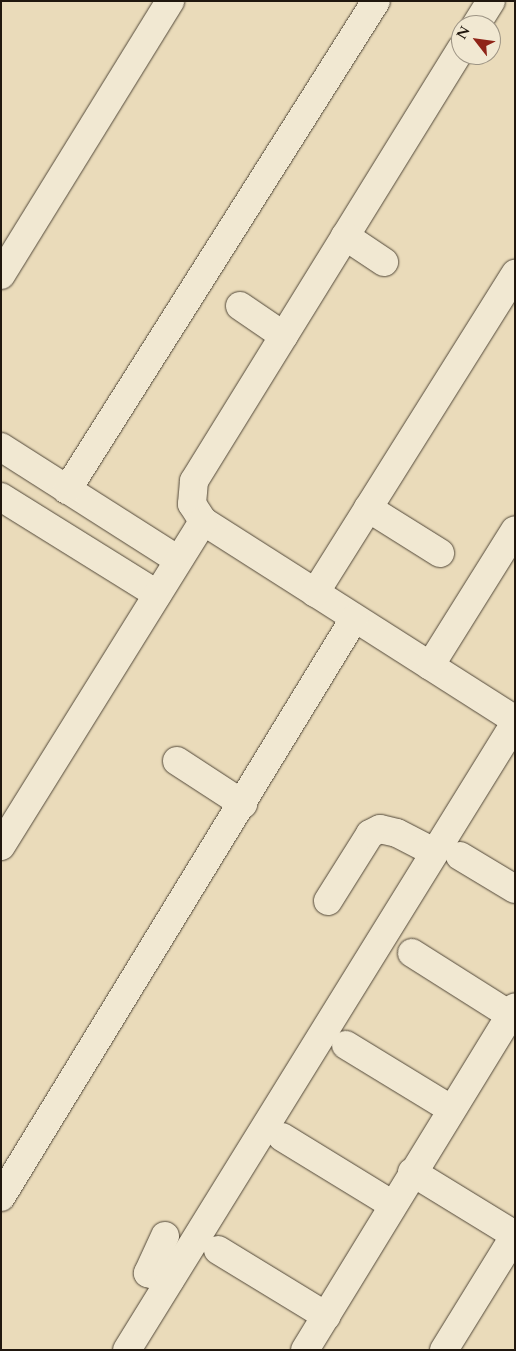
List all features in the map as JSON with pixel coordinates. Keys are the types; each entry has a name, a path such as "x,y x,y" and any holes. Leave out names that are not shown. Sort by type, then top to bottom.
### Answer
{"street":[{"path":"1,275 170,1"},
{"path":"67,490 376,1"},
{"path":"482,15 491,1"},
{"path":"127,1350 170,1280 447,854 515,721 203,521 192,504 194,481 451,65"},
{"path":"345,236 384,262"},
{"path":"315,592 515,274"},
{"path":"240,306 284,336"},
{"path":"1,447 177,560"},
{"path":"1,496 157,594"},
{"path":"368,508 440,553"},
{"path":"1,846 203,521"},
{"path":"430,666 515,530"},
{"path":"1,1197 244,804 354,619"},
{"path":"177,761 244,804"},
{"path":"328,901 370,834 380,829 397,833 447,854 515,889"},
{"path":"305,1350 512,1011 412,954"},
{"path":"346,1045 451,1110"},
{"path":"282,1137 393,1204"},
{"path":"412,1172 515,1235 444,1350"},
{"path":"165,1236 148,1273 170,1280"},
{"path":"218,1250 326,1316"}]}
